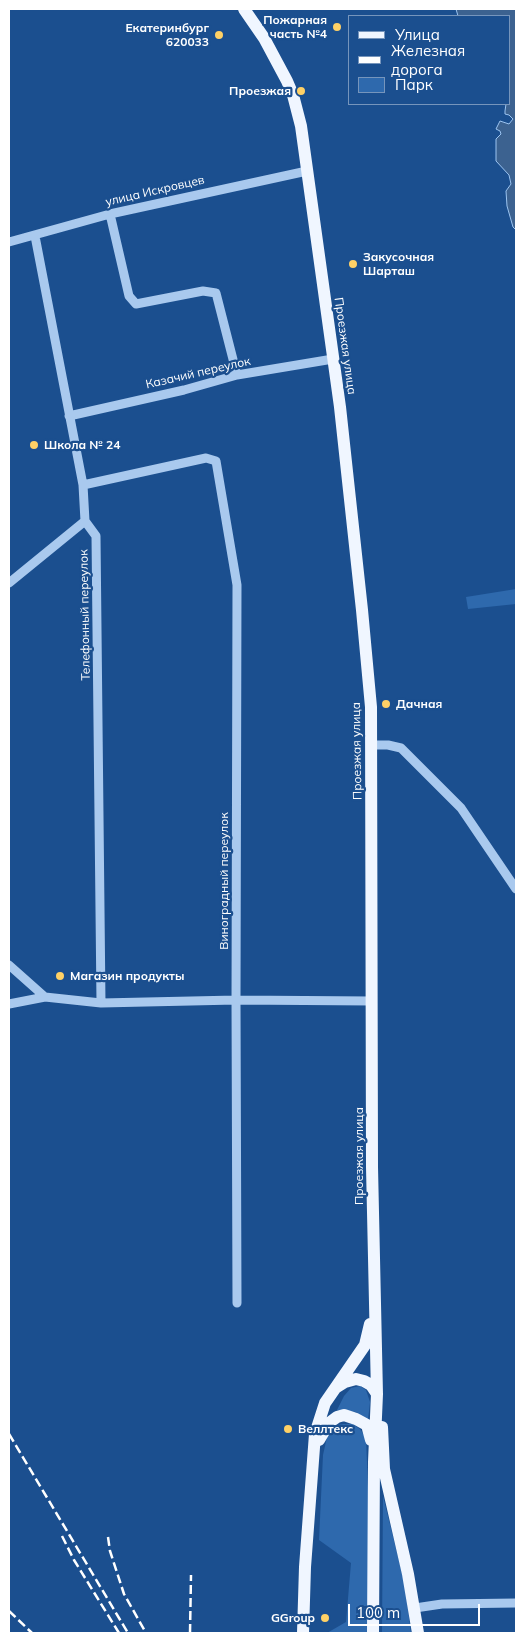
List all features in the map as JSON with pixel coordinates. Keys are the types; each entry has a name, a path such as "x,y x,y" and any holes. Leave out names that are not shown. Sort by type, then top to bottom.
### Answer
{"main road":[{"name":"Проезжая улица","path":"244,9 264,38 293,95 301,126 333,359 362,610 371,707 372,1167 377,1394 374,1462 373,1633"},
{"path":"303,1633 305,1566 315,1434 321,1410 366,1344 374,1301"},
{"path":"333,1390 345,1382 356,1379 364,1381 377,1394"},
{"path":"376,1408 383,1431 384,1469 415,1608 418,1633"},
{"path":"313,1456 320,1437 329,1423 337,1417 344,1415 367,1425 372,1440 374,1462"}],"street":[{"name":"улица Искровцев","path":"9,242 110,214 307,171"},
{"path":"110,214 129,296 136,304 203,291 216,293 237,375"},
{"name":"Телефонный переулок","path":"35,236 83,485 85,521 96,536 102,1002"},
{"name":"Казачий переулок","path":"69,416 184,390 237,375 333,359"},
{"name":"Виноградный переулок","path":"83,485 206,458 216,461 237,585 237,1304"},
{"path":"9,583 85,521"},
{"path":"371,745 388,745 402,748 461,808 516,889"},
{"path":"9,965 45,997"},
{"path":"9,1004 45,997 102,1002 236,1000 372,1001"},
{"path":"415,1608 442,1604 516,1603"}],"green space":[{"path":"516,589 516,604 468,609 466,597"},
{"path":"360,1386 366,1390 370,1402 368,1420 356,1412 337,1410 344,1396 351,1388"},
{"path":"352,1424 360,1429 366,1438 373,1609 372,1633 327,1633 346,1622 351,1563 319,1540 323,1455 327,1437 333,1426"},
{"path":"383,1496 405,1585 411,1633 382,1633"}],"shaded area":[{"path":"456,9 516,9 516,230 513,227 507,206 506,191 511,184 509,175 496,161 496,139 501,134 496,129 500,121 509,124 513,119 505,114 506,105 510,105 510,15 458,15"}],"railway":[{"path":"9,1434 128,1633"},
{"path":"62,1536 74,1560 119,1633"},
{"path":"108,1537 110,1551 124,1594 146,1633"},
{"path":"190,1633 191,1575"},
{"path":"9,1611 32,1633"}],"place":[{"name":"Пожарная часть №4","path":"337,27"},
{"name":"Екатеринбург 620033","path":"219,35"},
{"name":"Проезжая","path":"301,91"},
{"name":"Закусочная Шарташ","path":"353,264"},
{"name":"Школа № 24","path":"34,445"},
{"name":"Дачная","path":"386,704"},
{"name":"Магазин продукты","path":"60,976"},
{"name":"Веллтекс","path":"288,1429"},
{"name":"GGroup","path":"325,1618"}]}
